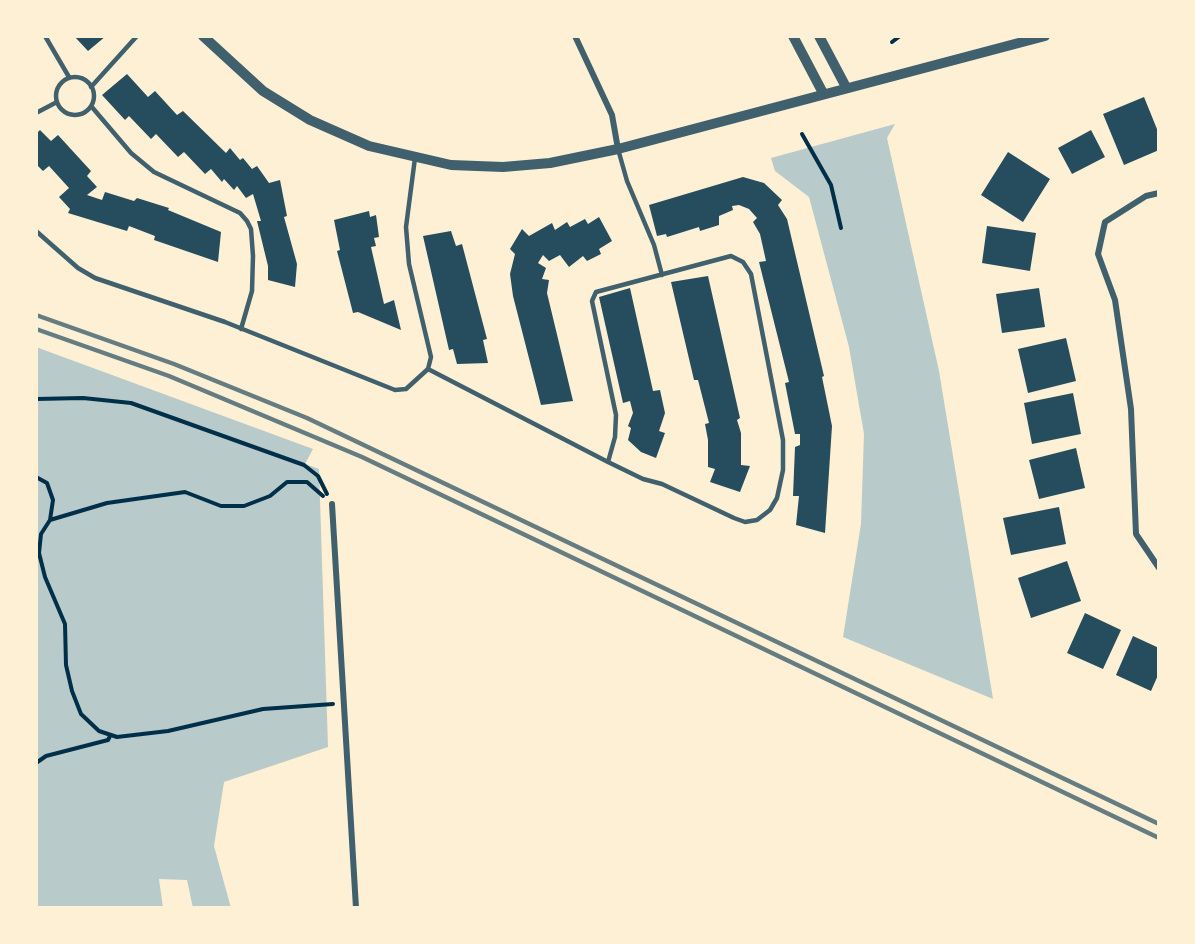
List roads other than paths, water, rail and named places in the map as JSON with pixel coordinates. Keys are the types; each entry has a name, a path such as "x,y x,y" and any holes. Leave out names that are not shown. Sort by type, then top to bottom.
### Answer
{"street":[{"path":"203,36 263,91 310,120 369,146 451,165 503,167 550,163 618,149 822,93 1045,36"},
{"path":"575,36 612,115 618,149"},
{"path":"793,36 822,93"},
{"path":"819,36 846,87"},
{"path":"1159,193 1146,196 1105,222 1098,254 1115,300 1131,409 1136,534 1159,568"},
{"path":"333,504 356,908"}],"lane":[{"path":"45,36 69,78"},
{"path":"91,87 137,36"},
{"path":"81,77 91,87 94,95 91,106 80,114 69,114 59,108 56,96 59,85 69,78 81,77"},
{"path":"36,112 57,102"},
{"path":"91,106 131,153 154,172 240,213 247,221 251,229 253,256 252,291 241,329"},
{"path":"618,149 627,181 654,245 662,275"},
{"path":"36,231 78,268 95,278 241,329 395,390 406,389 428,369 431,357 409,264 406,227 415,158"},
{"path":"428,369 608,462 745,522 757,520 770,510 777,498 783,470 783,440 751,274 743,262 731,256 596,292 592,301 616,415 615,437 608,462"}],"railway":[{"path":"36,315 174,364 307,418 1159,824"},
{"path":"36,329 169,376 362,457 1159,838"}]}
